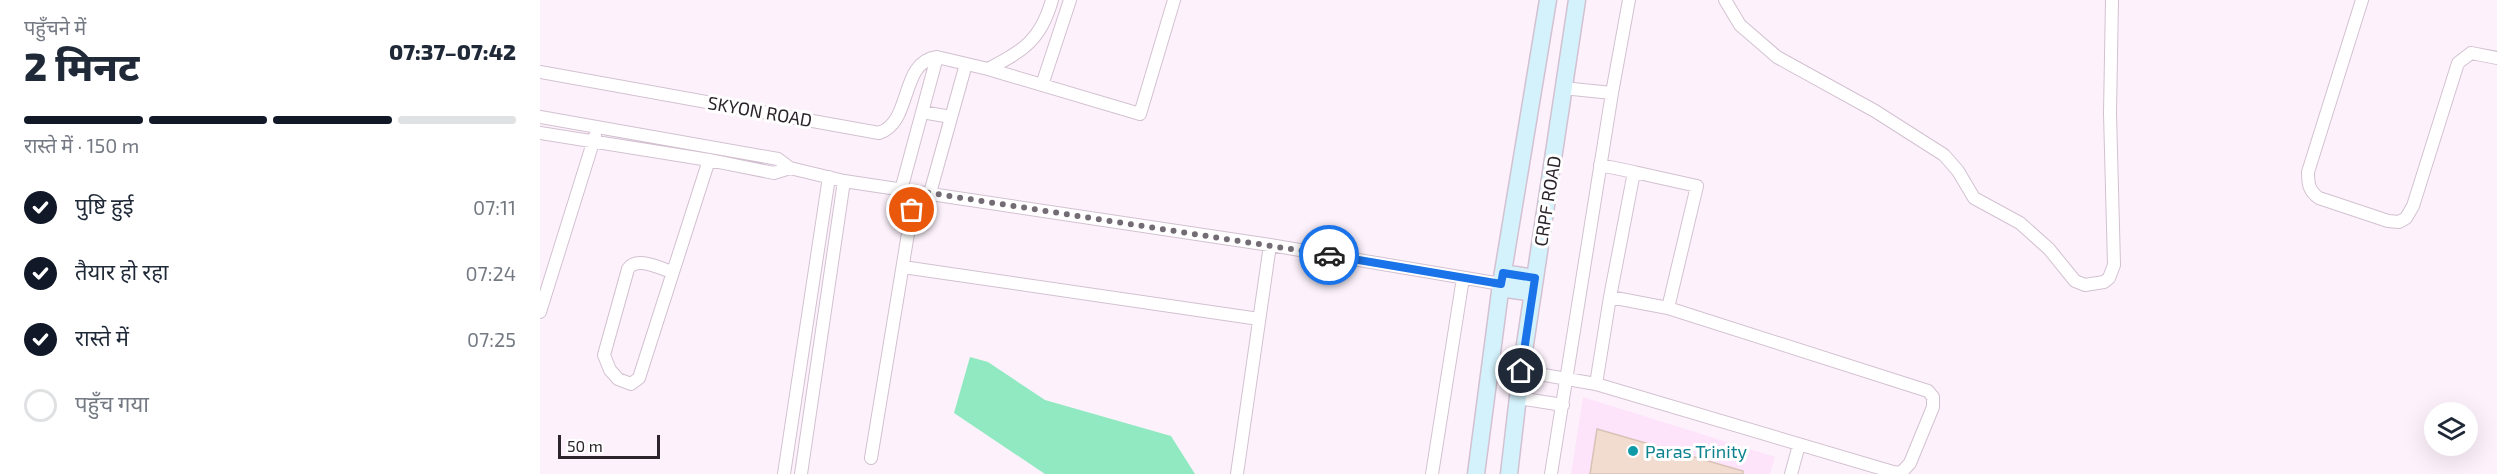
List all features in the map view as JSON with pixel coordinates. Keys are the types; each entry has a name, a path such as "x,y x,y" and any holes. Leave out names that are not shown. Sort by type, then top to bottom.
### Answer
{"street":[{"path":"988,69 1021,52 1035,38 1052,0"},
{"path":"1042,85 1070,0"},
{"path":"901,190 937,57 988,69 1140,114 1174,0"},
{"path":"1476,474 1501,281 1548,0"},
{"name":"CRPF ROAD","path":"1509,474 1521,371 1577,0"},
{"path":"1551,474 1568,379 1600,165 1629,0"},
{"path":"1725,0 1740,25 1777,57 1875,111 1944,155 1958,171 1974,198 2020,223 2049,249 2075,281 2085,285 2104,282 2109,278 2114,265 2110,113 2112,0"},
{"path":"2362,0 2308,172 2308,184 2312,194 2319,198 2388,221 2399,222 2406,218 2420,189 2458,63 2471,53 2497,58"},
{"name":"SKYON ROAD","path":"540,72 879,133 889,129 897,118 918,66 927,59 937,57"},
{"path":"930,193 966,64"},
{"path":"1563,88 1612,93"},
{"path":"922,112 951,117"},
{"path":"540,117 778,159 790,168 901,190 1270,245 1463,278 1534,285"},
{"path":"540,312 597,126"},
{"path":"540,133 709,160 774,173 790,168"},
{"path":"672,272 638,262 633,262 628,268 604,355 610,370 624,382 631,384 639,378 709,160"},
{"path":"1600,165 1697,186 1668,308"},
{"path":"1596,384 1634,172"},
{"path":"784,474 829,177"},
{"path":"801,474 844,180"},
{"path":"871,458 915,191"},
{"path":"1237,474 1270,245"},
{"path":"903,267 1259,319"},
{"path":"1432,474 1463,278"},
{"path":"1521,371 1596,384 1799,446 1901,473 1910,463 1933,407 1933,397 1928,392 1668,308 1610,297"},
{"path":"1518,398 1563,405"},
{"path":"1791,474 1799,446"}],"shaded area":[{"path":"1583,397 1775,457 1770,474 1571,474"}],"green space":[{"path":"970,357 988,362 1045,400 1171,436 1195,474 1045,474 954,413"}],"building":[{"name":"Paras Trinity","path":"1597,429 1743,471 1743,474 1590,474"}],"way so far":[{"path":"912,210 915,191 1329,255"}],"place":[{"name":"Paras Trinity","path":"1633,451"}],"route":[{"path":"1329,255 1501,284 1503,273 1535,278 1521,371"}]}
